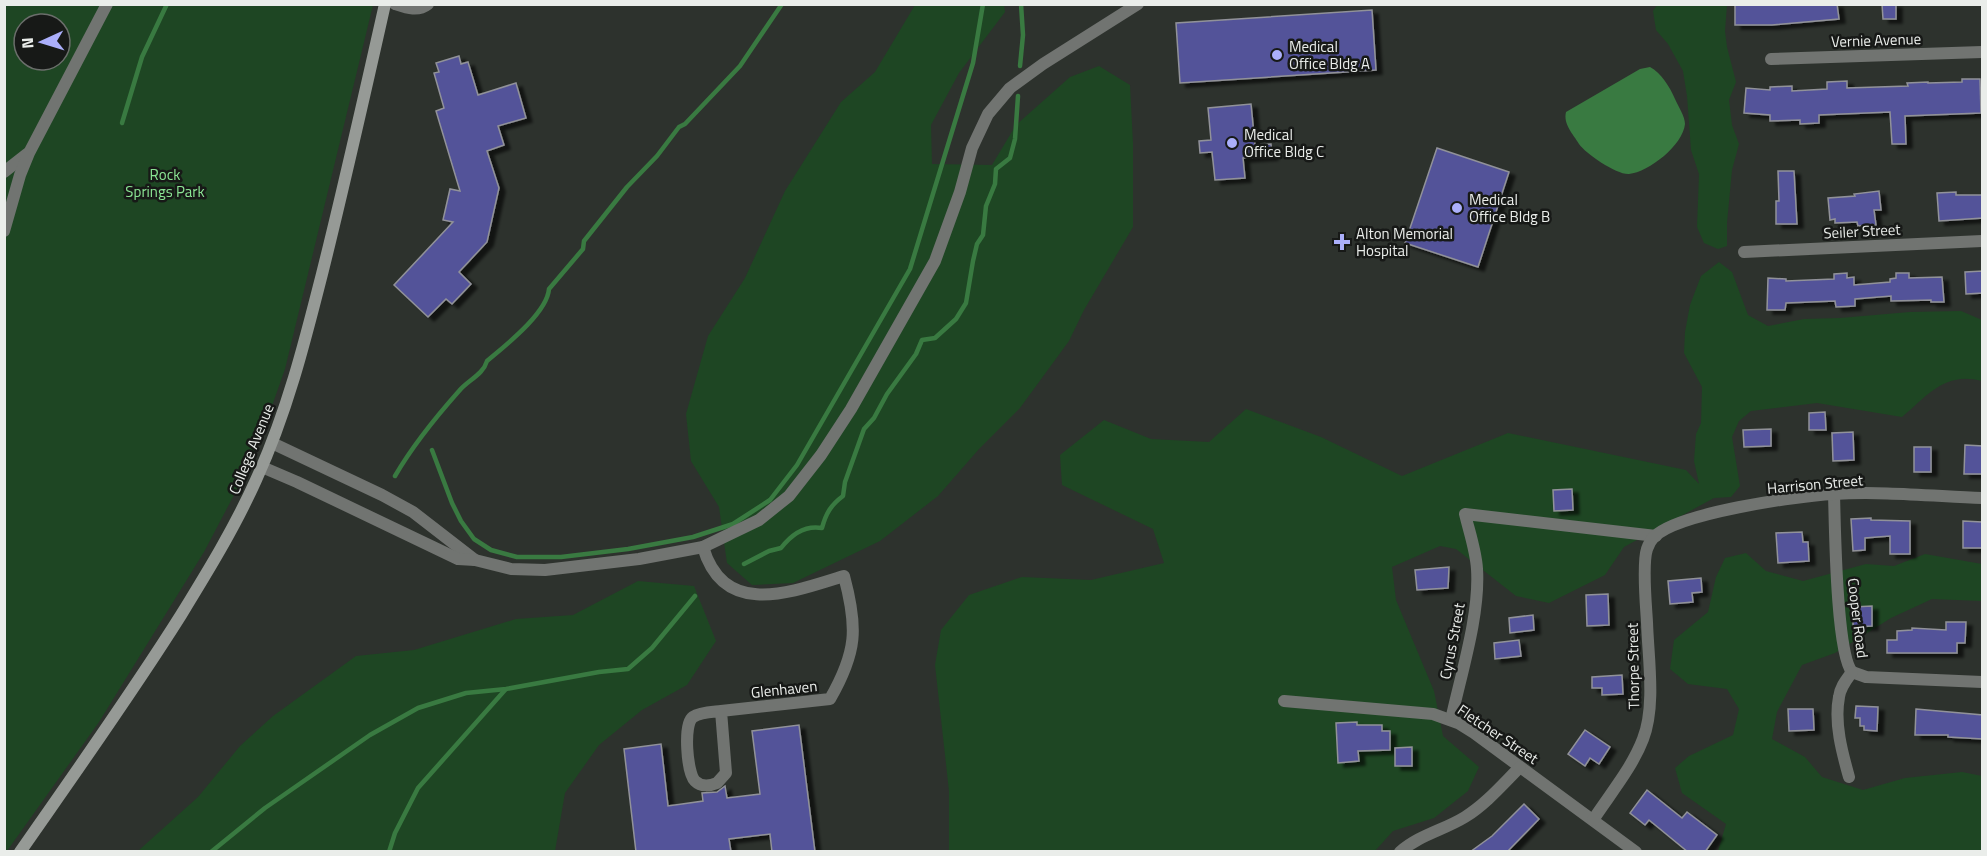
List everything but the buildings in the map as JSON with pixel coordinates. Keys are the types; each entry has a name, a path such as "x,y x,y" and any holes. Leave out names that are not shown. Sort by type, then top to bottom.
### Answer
{"main road":[{"name":"College Avenue","path":"20,852 169,634 225,542 262,467 307,335 385,4"}],"street":[{"path":"4,231 20,175 29,153 106,4"},
{"path":"395,4 414,9 421,9 428,4"},
{"path":"262,467 458,559 475,560 511,569 545,570 639,559 703,547 759,520 789,496 821,455 851,409 935,261 960,192 972,148 988,114 1010,88 1121,9 1138,4"},
{"name":"Vernie Avenue","path":"1771,59 1983,52"},
{"path":"4,172 29,153"},
{"name":"Seiler Street","path":"1744,252 1983,241"},
{"path":"272,443 413,512 475,560"},
{"name":"Harrison Street","path":"1656,536 1670,527 1700,517 1800,497 1834,494 1983,498"},
{"name":"Cooper Road","path":"1834,494 1842,627 1847,664 1852,672 1843,684 1839,696 1838,716 1841,746 1849,777"},
{"name":"Cyrus Street","path":"1451,720 1473,621 1477,567 1465,514 1656,536"},
{"name":"Thorpe Street","path":"1593,820 1632,763 1647,727 1649,682 1647,551 1656,536"},
{"name":"Glenhaven","path":"703,547 707,561 715,575 729,588 750,595 803,589 844,576 854,615 853,641 846,668 830,699 721,711 693,716 687,727 692,776 698,783 704,785 717,783 726,773 721,711"},
{"path":"1852,672 1866,676 1983,682"},
{"name":"Fletcher Street","path":"1284,701 1395,709 1433,714 1451,720 1474,733 1636,852"},
{"path":"1400,852 1416,840 1462,819 1477,809 1520,767"}],"green space":[{"name":"Rock Springs Park","path":"5,5 373,5 285,369 254,457 204,552 99,722 5,852"},
{"path":"915,5 1004,5 1005,12 959,73 931,125 932,164 992,165 1016,125 1070,77 1099,66 1130,85 1133,227 1084,310 1069,341 1020,408 979,449 938,496 880,541 793,583 752,585 727,563 719,507 691,461 686,414 708,336 745,278 785,191 841,102 875,72"},
{"path":"1657,5 1727,5 1725,31 1736,82 1729,100 1732,125 1739,144 1732,170 1727,246 1718,249 1704,243 1697,227 1699,174 1691,150 1683,71 1668,44 1656,30 1653,11"},
{"path":"1719,262 1732,272 1748,315 1768,326 1804,319 1910,312 1961,311 1982,320 1982,381 1958,379 1947,382 1929,393 1902,417 1817,403 1751,411 1739,421 1732,437 1740,486 1731,497 1714,498 1624,547 1605,575 1549,603 1516,596 1456,549 1440,546 1392,567 1396,600 1434,691 1443,736 1479,767 1468,791 1434,818 1393,831 1375,851 949,851 949,791 935,665 941,630 969,595 1022,577 1091,580 1164,563 1153,529 1062,485 1060,455 1104,420 1151,439 1209,442 1246,409 1321,437 1402,476 1508,433 1686,470 1699,484 1694,461 1696,434 1701,423 1702,387 1684,353 1685,332 1690,305 1701,276"},
{"path":"1746,553 1766,571 1803,581 1866,564 1894,566 1925,554 1982,564 1982,601 1932,599 1891,618 1835,653 1802,665 1777,712 1772,739 1805,757 1822,777 1863,790 1905,778 1962,772 1982,776 1982,851 1718,851 1726,824 1682,793 1675,768 1689,756 1733,735 1739,709 1727,689 1688,684 1670,669 1674,640 1708,612 1716,577 1725,558"},
{"path":"638,581 694,586 716,641 687,685 642,710 599,745 565,793 555,851 138,851 198,797 240,746 273,716 356,656 414,650 516,619 573,615"}],"shaded area":[{"path":"1650,67 1668,85 1683,114 1685,124 1678,140 1664,156 1637,172 1624,173 1602,163 1583,148 1571,133 1565,116 1566,112 1640,69"}],"waterway":[{"path":"122,123 142,57 167,4"},
{"path":"395,476 450,401 479,374 487,361 534,318 547,298 549,289 583,249 584,241 679,127 685,124 740,66 782,4"},
{"path":"432,450 452,503 474,539 491,550 517,557 561,557 628,549 693,537 733,524 770,500 797,465 910,269 973,63 983,4"},
{"path":"1020,66 1023,35 1021,4"},
{"path":"744,564 769,551 781,548 799,532 810,528 822,528 830,510 843,496 845,482 864,429 874,418 887,394 916,354 922,340 935,338 956,319 966,303 973,261 977,244 983,235 986,206 995,184 996,169 1010,158 1015,139 1018,96"},
{"path":"211,852 265,808 370,735 418,708 466,693 506,689 628,669 652,648 695,596"},
{"path":"389,852 395,833 418,788 505,690"}],"place":[{"name":"Medical Office Bldg A","path":"1277,55"},
{"name":"Medical Office Bldg C","path":"1232,143"},
{"name":"Medical Office Bldg B","path":"1457,208"},
{"name":"Alton Memorial Hospital","path":"1342,242"}]}
